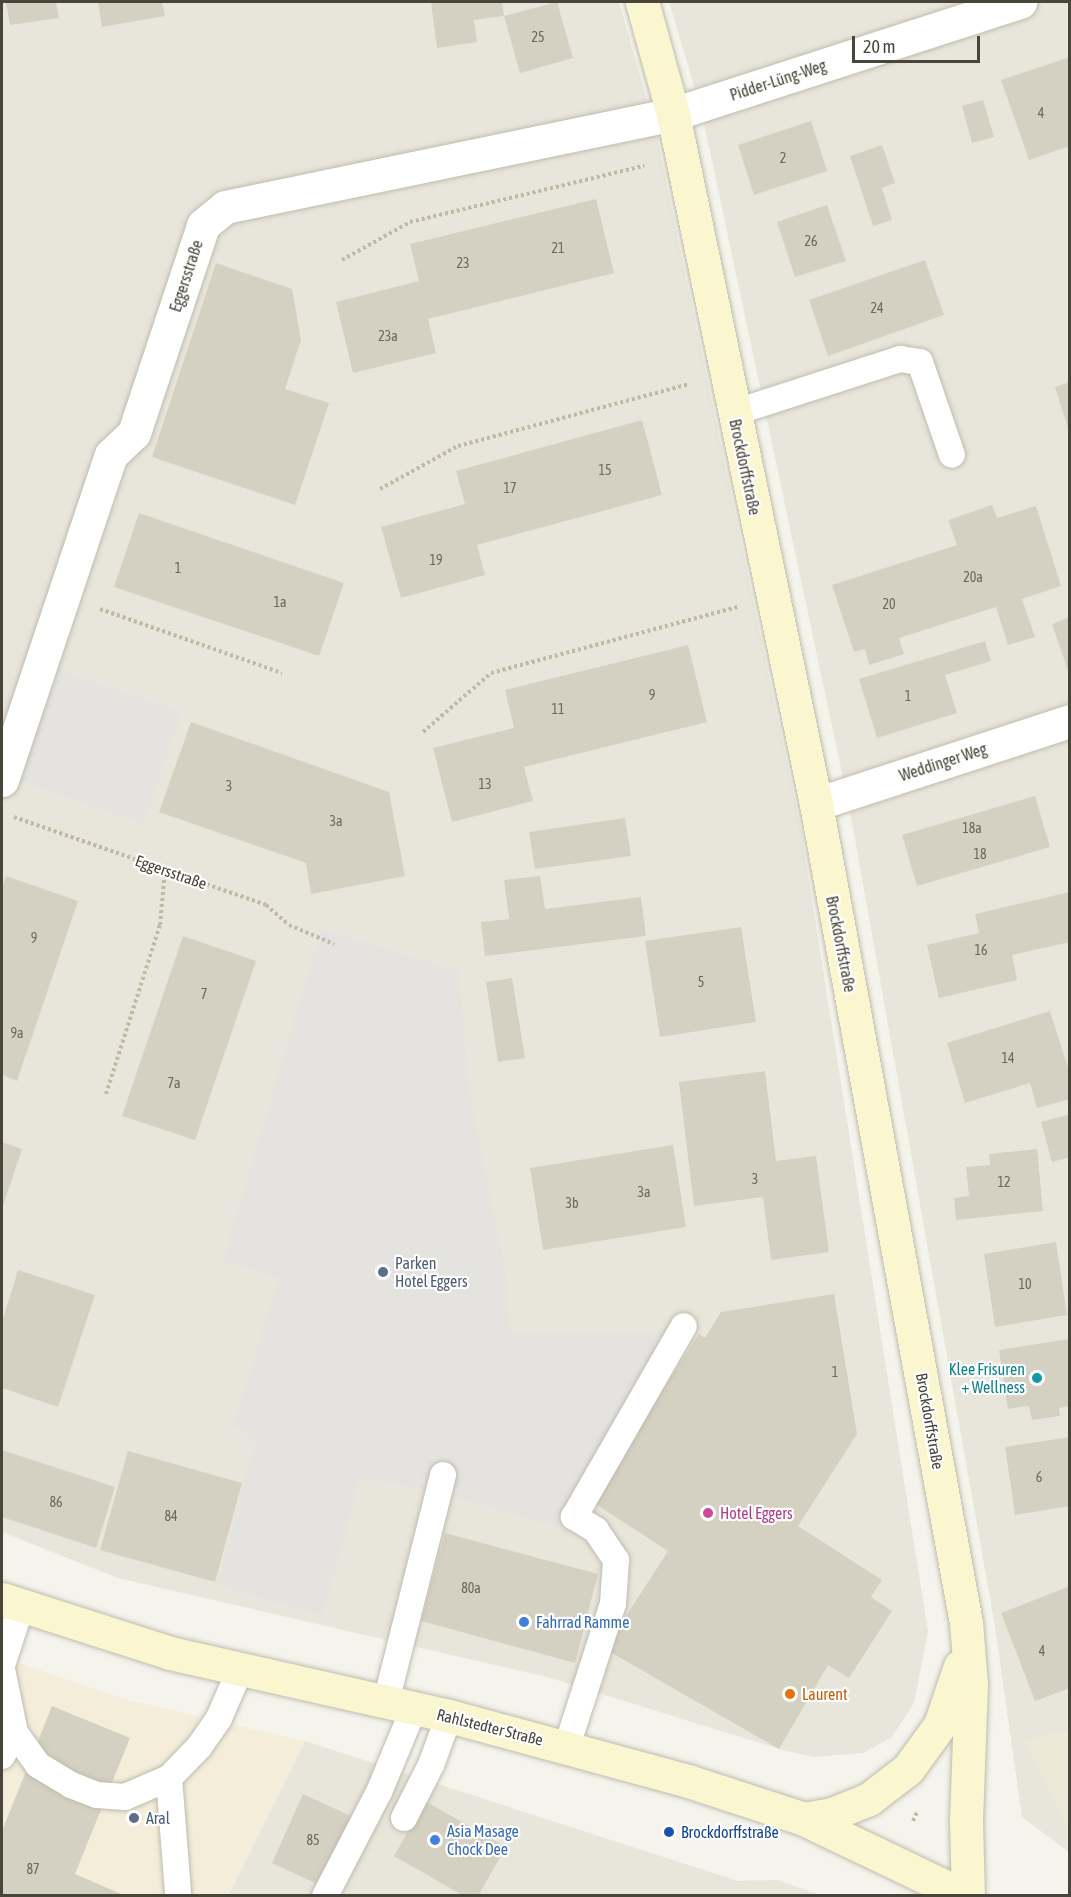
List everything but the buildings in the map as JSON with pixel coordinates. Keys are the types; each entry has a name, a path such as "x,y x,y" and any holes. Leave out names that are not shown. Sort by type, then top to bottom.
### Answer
{"street":[{"name":"Brockdorffstraße","path":"642,2 674,114 724,374 816,804 966,1623 970,1684 966,1821 967,1896"},
{"name":"Pidder-Lüng-Weg","path":"674,114 1020,2"},
{"name":"Eggersstraße","path":"2,780 111,454 134,433 203,225 225,207 674,114"},
{"name":"Weddinger Weg","path":"816,804 1070,721"},
{"name":"Rahlstedter Straße","path":"11,1603 170,1653 449,1716 688,1780 804,1820 967,1896"},
{"path":"804,1820 831,1814 869,1799 913,1764 940,1725 949,1705 960,1673 966,1623"}],"lane":[{"path":"733,413 900,359 920,362 952,455"},
{"path":"567,1746 613,1604 616,1560 596,1530 574,1517 684,1326"},
{"path":"325,1896 380,1792 400,1705 443,1474"},
{"path":"11,1603 2,1667 15,1733 39,1765 71,1785 97,1795 125,1797 169,1778 199,1748 219,1718 240,1670"},
{"path":"404,1818 431,1765 449,1716"},
{"path":"2,1756 15,1733"},
{"path":"169,1778 178,1893"}],"path":[{"path":"342,260 410,222 682,157"},
{"path":"380,489 458,446 724,374"},
{"path":"65,596 282,673"},
{"path":"423,732 491,673 772,598"},
{"name":"Eggersstraße","path":"12,816 266,905 289,925 334,944"},
{"path":"106,1094 160,925 165,870"}],"shaded area":[{"path":"2,2 619,2 656,133 801,831 928,1632 914,1703 892,1737 863,1753 813,1757 779,1749 547,1677 118,1578 2,1532"},
{"path":"669,2 1069,2 1069,1852 1022,1817 994,1620 850,811 701,109"},
{"path":"53,668 182,711 144,824 15,780"},
{"name":"Parken Hotel Eggers","path":"321,929 459,971 470,1097 505,1267 510,1332 665,1333 557,1527 437,1492 360,1478 323,1616 217,1585 256,1441 233,1426 279,1278 223,1261"},
{"name":"Aral","path":"2,1657 124,1699 305,1741 228,1895 2,1896"},
{"path":"1070,1731 1069,1828 1024,1741"},
{"path":"305,1741 738,1881 778,1880 819,1895 228,1896"}],"place":[{"name":"Parken Hotel Eggers","path":"383,1272"},
{"name":"Klee Frisuren + Wellness","path":"1037,1378"},
{"name":"Hotel Eggers","path":"708,1513"},
{"name":"Fahrrad Ramme","path":"524,1622"},
{"name":"Laurent","path":"790,1694"},
{"name":"Aral","path":"134,1818"},
{"name":"Brockdorffstraße","path":"669,1832"},
{"name":"Asia Masage Chock Dee","path":"435,1840"}]}
